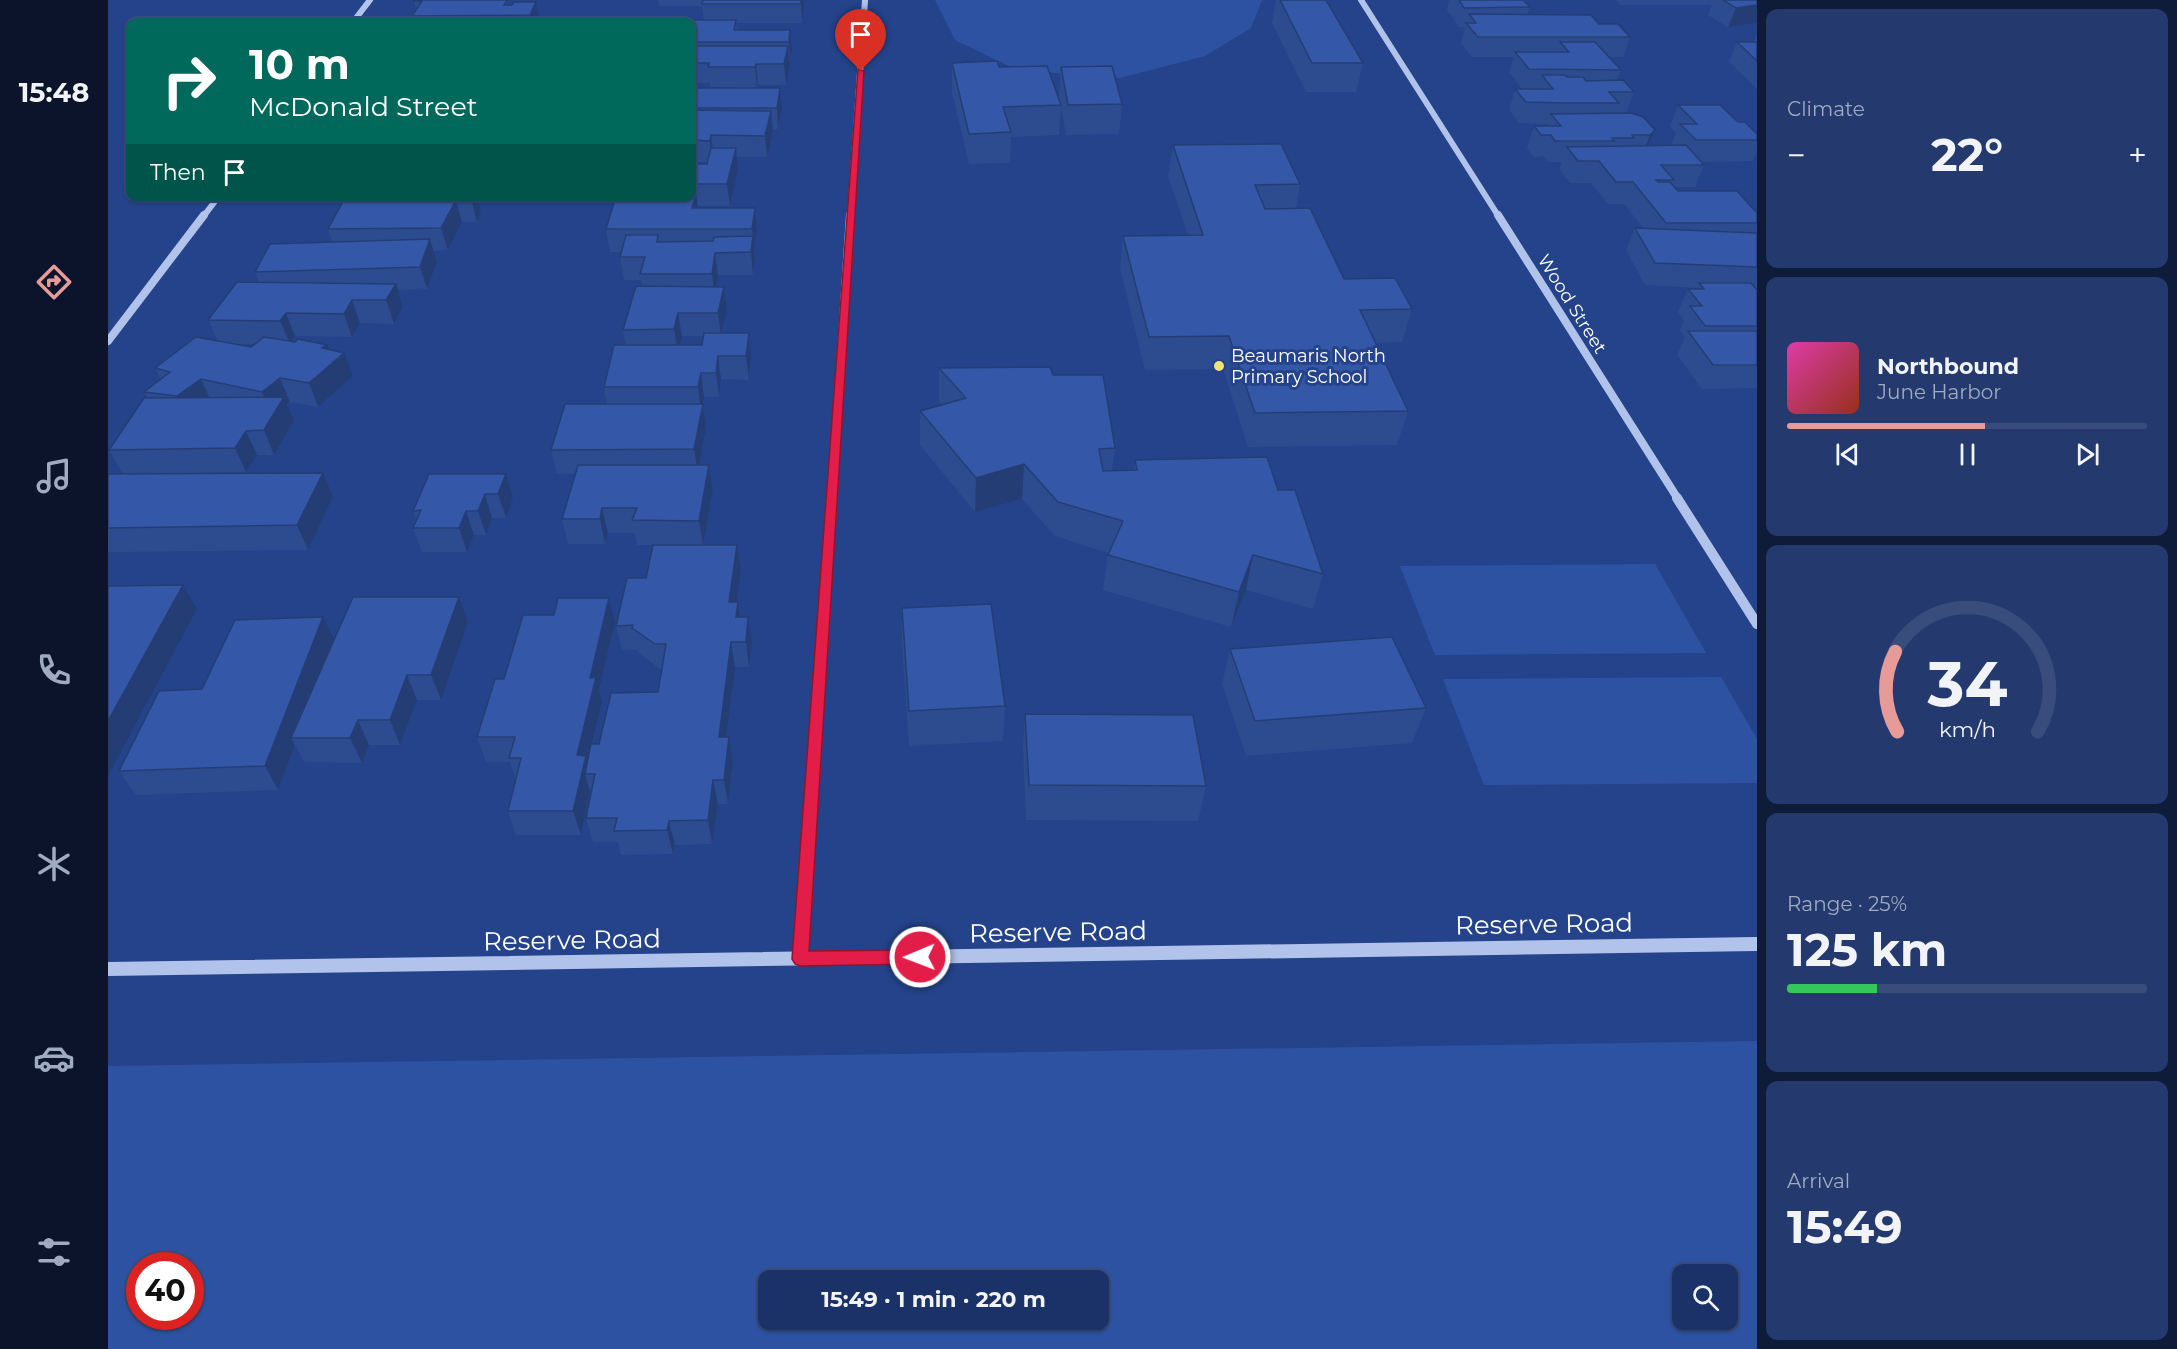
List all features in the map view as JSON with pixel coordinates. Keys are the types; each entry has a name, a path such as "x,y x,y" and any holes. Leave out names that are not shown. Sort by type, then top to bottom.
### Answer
{"street":[{"path":"356,18 370,0"},
{"path":"800,959 865,0"},
{"name":"Wood Street","path":"1361,0 1757,624"},
{"path":"108,341 215,201"},
{"name":"Reserve Road","path":"108,969 1757,944"}],"shaded area":[{"path":"935,0 1262,0 1251,28 1205,56 1120,78 1017,70 955,40"},
{"path":"1655,564 1706,653 1435,655 1400,566"},
{"path":"1721,677 1757,739 1757,783 1484,785 1443,679"},
{"path":"1757,1041 1757,1349 108,1349 108,1066"}],"building":[{"path":"414,0 507,0 504,5 512,5 514,2 536,2 530,15 412,16 422,1"},
{"path":"703,0 801,0 801,4 702,4"},
{"path":"1280,0 1326,0 1363,63 1312,63"},
{"path":"1459,0 1523,0 1530,7 1464,8"},
{"path":"1723,0 1757,0 1757,5 1736,8"},
{"path":"1469,14 1591,15 1599,24 1618,24 1630,37 1478,37 1466,23 1476,23"},
{"path":"551,17 550,18 478,18"},
{"path":"696,20 736,20 734,30 790,30 789,42 696,42"},
{"path":"1560,42 1595,42 1621,70 1529,69 1515,52 1569,52"},
{"path":"1737,42 1757,42 1757,61"},
{"path":"696,46 788,46 784,64 756,64 755,67 708,67 709,63 696,63"},
{"path":"997,61 999,67 1047,66 1061,105 1003,107 1011,132 969,134 952,63"},
{"path":"1112,66 1122,104 1068,105 1061,67"},
{"path":"1542,75 1583,77 1586,81 1623,80 1634,92 1609,92 1619,103 1526,102 1515,89 1553,89"},
{"path":"696,88 780,88 777,108 696,108"},
{"path":"1678,105 1720,105 1738,122 1745,122 1757,134 1757,140 1696,140 1680,124 1697,124"},
{"path":"696,110 771,111 765,136 711,135 710,141 696,140"},
{"path":"1632,113 1643,117 1655,130 1650,135 1632,135 1634,138 1612,138 1614,141 1555,141 1551,135 1541,135 1534,126 1561,126 1551,114"},
{"path":"1281,144 1300,184 1255,185 1265,209 1310,208 1344,279 1395,278 1412,309 1360,310 1408,411 1255,413 1229,336 1149,337 1123,236 1203,235 1173,145"},
{"path":"1686,145 1704,165 1661,165 1674,180 1656,180 1670,182 1678,191 1737,191 1757,213 1757,223 1666,223 1633,182 1616,182 1599,161 1578,161 1567,147"},
{"path":"711,148 736,148 727,184 696,184 696,164 707,164"},
{"path":"343,201 455,201 441,228 328,229"},
{"path":"614,201 694,201 692,208 755,208 752,229 606,229"},
{"path":"1635,228 1757,233 1757,267 1655,263"},
{"path":"626,235 658,235 657,242 713,241 714,237 753,236 751,252 715,253 712,274 640,274 645,257 620,257"},
{"path":"430,239 420,267 255,272 270,244"},
{"path":"237,282 396,284 386,300 352,300 344,314 286,313 280,321 208,320"},
{"path":"1699,283 1751,283 1757,290 1757,326 1705,326 1690,306 1702,306 1688,289 1704,289"},
{"path":"636,286 724,287 718,313 678,313 674,329 623,330"},
{"path":"1688,331 1757,331 1757,365 1713,365"},
{"path":"704,333 749,333 746,356 718,356 716,373 701,373 698,387 604,387 614,345 702,345"},
{"path":"196,337 251,347 264,337 295,342 298,339 327,345 322,348 344,353 309,383 280,378 262,392 201,379 177,396 144,392 170,372 155,368"},
{"path":"1050,367 1053,375 1103,375 1115,448 1099,449 1103,471 1137,470 1135,460 1267,457 1278,490 1295,490 1323,574 1253,555 1239,592 1108,555 1123,521 1058,502 1024,464 976,478 920,411 966,398 939,368"},
{"path":"284,397 264,430 246,431 235,448 109,450 144,398"},
{"path":"565,404 703,404 694,449 551,450"},
{"path":"578,465 709,465 699,521 632,520 637,508 602,508 600,519 562,519"},
{"path":"323,473 297,525 108,528 108,474"},
{"path":"429,474 506,474 498,494 485,494 478,511 466,511 459,528 413,528 421,510 413,511"},
{"path":"653,545 737,545 729,602 738,602 736,617 748,617 746,642 731,642 719,737 729,737 724,780 713,780 708,820 669,821 667,830 614,831 617,818 586,818 595,774 585,774 591,744 599,744 611,693 658,692 666,644 655,644 632,628 633,625 616,626 627,578 646,578"},
{"path":"183,585 108,721 108,586"},
{"path":"353,597 459,597 431,675 407,675 390,720 358,720 350,738 291,738"},
{"path":"558,598 609,598 590,678 596,677 577,755 586,756 573,811 508,811 521,758 509,758 515,737 477,737 495,679 504,679 523,615 554,615"},
{"path":"991,604 1005,706 909,711 902,608"},
{"path":"323,617 265,766 119,771 159,691 202,689 235,620"},
{"path":"1392,637 1426,708 1255,721 1230,649"},
{"path":"1025,714 1193,715 1206,786 1029,785"}],"place":[{"name":"Beaumaris North Primary School","path":"1219,366"}],"route":[{"path":"861,71 800,959 920,957"}]}
